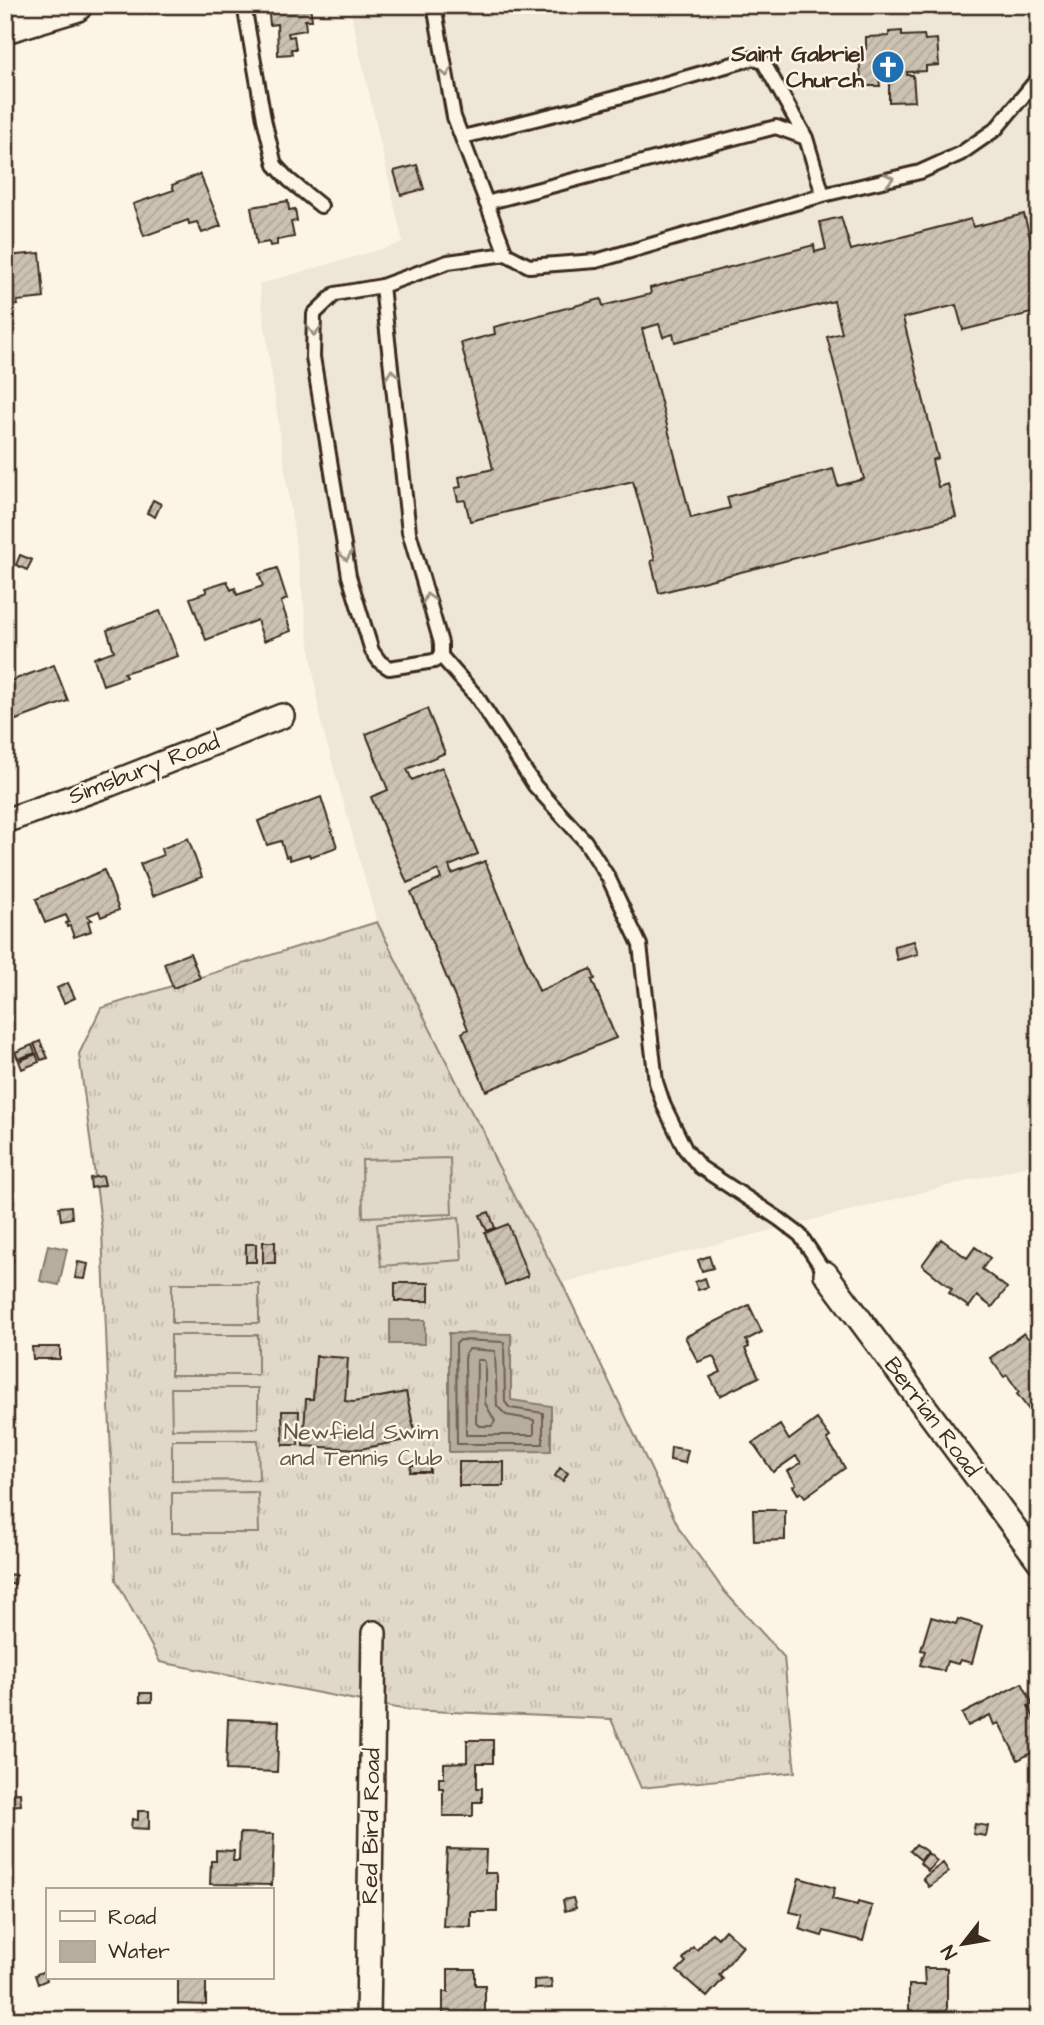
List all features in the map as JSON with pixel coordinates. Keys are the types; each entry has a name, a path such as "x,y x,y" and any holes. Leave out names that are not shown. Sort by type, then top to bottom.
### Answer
{"main road":[{"path":"5,26 75,5"}],"street":[{"name":"Simsbury Road","path":"5,821 282,716"},
{"name":"Berrian Road","path":"826,1274 1039,1561"},
{"name":"Red Bird Road","path":"368,2020 374,1633"}],"lane":[{"path":"244,5 275,165 321,206"},
{"path":"434,5 454,117 506,254"},
{"path":"463,137 580,108 754,58 764,63 806,138 823,195"},
{"path":"382,286 410,532 441,643 440,656 434,662 388,668 372,651 349,576 313,358 314,314 335,294 382,286 448,262 506,254 529,266 596,261 823,195 920,172 960,154 996,129 1039,78"},
{"path":"486,202 776,127 806,138"},
{"path":"440,656 477,697 535,786 585,841 608,877 640,945 656,1082 664,1106 685,1149 700,1167 800,1236 826,1274"}],"shaded area":[{"path":"349,5 1039,5 1039,1163 562,1283 495,1160 483,1130 377,922 320,719 259,284 403,243"}],"green space":[{"name":"Newfield Swim and Tennis Club","path":"377,922 483,1130 495,1160 562,1283 680,1530 725,1592 784,1657 795,1772 641,1788 611,1719 407,1710 160,1662 116,1580 102,1230 79,1054 101,1008"},
{"path":"450,1158 452,1214 363,1217 362,1160"},
{"path":"459,1217 462,1260 381,1266 377,1224"},
{"path":"172,1283 259,1283 259,1323 172,1323"},
{"path":"171,1335 258,1335 258,1375 171,1375"},
{"path":"171,1388 258,1388 258,1428 172,1429"},
{"path":"172,1440 258,1440 259,1480 172,1481"},
{"path":"258,1492 259,1533 172,1533 172,1493"}],"water":[{"path":"48,1245 67,1249 59,1285 40,1281"},
{"path":"390,1320 425,1320 425,1344 390,1344"},
{"path":"449,1333 511,1334 511,1400 551,1406 551,1451 449,1452"}],"building":[{"path":"268,5 310,5 312,20 305,20 306,30 288,33 289,37 294,36 296,49 291,49 292,54 278,55 277,24 270,25"},
{"path":"902,31 902,36 924,35 925,40 937,39 939,65 926,66 926,71 907,72 907,75 913,75 915,101 889,102 889,78 879,79 880,86 861,86 859,49 866,49 866,37 889,36 889,32"},
{"path":"417,165 424,189 401,195 394,171"},
{"path":"200,174 221,226 202,233 197,222 189,224 188,220 144,236 133,204 174,190 172,185"},
{"path":"288,201 289,210 295,209 297,221 291,222 294,237 277,240 277,245 270,246 269,242 257,244 251,207"},
{"path":"1024,214 1039,273 1039,311 963,330 956,305 903,318 938,458 932,460 938,487 948,484 956,517 659,593 651,561 655,560 633,481 470,521 465,500 458,501 455,488 461,487 459,477 493,469 461,343 495,334 494,327 601,299 603,306 651,294 650,288 814,245 815,252 826,249 820,222 841,217 851,250 971,219 973,227","holes":["834,301 842,333 827,337 864,479 838,486 833,469 727,497 730,508 691,518 642,329 659,324 663,337 673,334 675,342"]},
{"path":"40,253 44,298 17,301 18,305 5,306 5,256"},
{"path":"153,500 161,504 155,517 147,513"},
{"path":"20,555 32,560 27,570 16,565"},
{"path":"277,568 287,599 281,602 291,631 264,641 257,620 206,640 190,598 207,592 205,588 227,581 231,590 235,588 237,595 263,586 259,574"},
{"path":"160,611 178,656 124,673 126,677 103,685 94,658 114,651 107,630"},
{"path":"54,665 68,701 5,724 5,683"},
{"path":"427,709 445,753 407,769 412,780 442,767 478,854 449,866 452,874 485,861 539,991 591,969 595,979 592,980 616,1038 486,1091 462,1033 468,1029 411,892 441,879 438,870 407,883 371,797 388,790 366,734"},
{"path":"321,797 337,847 310,857 309,854 290,860 289,856 286,857 281,841 267,845 258,821"},
{"path":"188,838 202,877 153,896 140,864 163,855 161,849"},
{"path":"104,870 119,910 101,917 99,911 87,916 92,920 88,921 91,931 74,937 70,926 67,927 66,923 69,922 66,915 45,923 36,899"},
{"path":"914,941 918,954 897,960 894,946"},
{"path":"190,953 200,978 173,988 164,963"},
{"path":"68,983 75,998 64,1003 57,988"},
{"path":"40,1041 48,1058 41,1060 34,1044"},
{"path":"32,1045 35,1053 18,1059 15,1052"},
{"path":"36,1054 39,1062 22,1069 19,1061"},
{"path":"103,1176 105,1185 91,1188 90,1178"},
{"path":"71,1206 72,1218 61,1220 59,1207"},
{"path":"489,1212 495,1228 487,1231 480,1215"},
{"path":"508,1224 528,1276 505,1285 485,1233"},
{"path":"941,1239 967,1258 975,1247 990,1258 982,1269 1007,1288 992,1307 977,1296 969,1307 949,1293 952,1289 922,1265"},
{"path":"263,1242 275,1242 275,1263 263,1263"},
{"path":"246,1244 256,1244 256,1262 246,1262"},
{"path":"709,1256 713,1268 702,1271 698,1260"},
{"path":"5,1258 13,1259 5,1296"},
{"path":"78,1262 88,1264 85,1279 75,1278"},
{"path":"705,1278 708,1287 698,1290 695,1282"},
{"path":"395,1283 429,1283 429,1301 395,1301"},
{"path":"749,1305 762,1332 746,1340 749,1347 745,1349 759,1377 720,1396 710,1377 721,1372 713,1356 698,1362 685,1337"},
{"path":"1024,1333 1039,1352 1039,1423 1017,1394 1019,1392 1007,1375 1004,1377 990,1358"},
{"path":"32,1347 60,1347 60,1359 33,1359"},
{"path":"316,1356 348,1358 345,1401 354,1402 406,1392 416,1438 360,1449 303,1446 306,1399 313,1399"},
{"path":"282,1411 299,1411 298,1445 283,1445"},
{"path":"817,1419 830,1437 827,1439 845,1468 805,1497 801,1492 798,1494 793,1486 796,1484 788,1471 801,1463 796,1456 773,1472 753,1443 780,1425 789,1440"},
{"path":"671,1447 688,1450 685,1463 670,1460"},
{"path":"459,1462 504,1462 504,1486 459,1486"},
{"path":"411,1465 430,1465 430,1472 410,1472"},
{"path":"560,1468 568,1473 563,1481 555,1476"},
{"path":"753,1510 785,1510 785,1540 754,1541"},
{"path":"5,1574 16,1575 15,1584 5,1584"},
{"path":"931,1617 956,1624 958,1619 982,1626 972,1663 960,1660 958,1664 947,1661 944,1671 920,1665 925,1651 921,1650"},
{"path":"1022,1683 1033,1704 1028,1706 1039,1727 1039,1749 1018,1760 999,1723 994,1725 990,1715 968,1726 962,1714"},
{"path":"140,1693 152,1693 152,1702 140,1702"},
{"path":"228,1719 279,1721 277,1772 226,1770"},
{"path":"467,1740 493,1740 493,1763 477,1763 477,1788 482,1788 482,1802 473,1802 473,1816 443,1816 443,1788 439,1788 439,1778 444,1778 444,1763 467,1762"},
{"path":"20,1793 21,1805 7,1806 6,1794"},
{"path":"138,1811 149,1811 149,1829 131,1828 132,1819 138,1820"},
{"path":"975,1824 988,1826 986,1836 973,1834"},
{"path":"240,1833 274,1834 272,1885 210,1884 211,1861 216,1861 216,1850 234,1851 233,1861 239,1861"},
{"path":"916,1844 927,1852 921,1860 910,1851"},
{"path":"447,1849 486,1850 485,1873 496,1873 497,1876 497,1912 471,1912 471,1927 443,1926"},
{"path":"928,1853 937,1861 928,1871 920,1863"},
{"path":"943,1863 949,1872 929,1887 923,1878"},
{"path":"799,1878 835,1888 832,1899 872,1906 863,1941 824,1931 822,1936 799,1929 803,1915 790,1912"},
{"path":"573,1898 576,1908 565,1911 563,1900"},
{"path":"725,1930 743,1946 719,1975 723,1979 707,1997 677,1971 686,1962 683,1959 693,1947 697,1950 712,1933 718,1938"},
{"path":"924,1968 947,1968 947,2020 914,2020 914,2011 909,2010 909,1985 925,1985"},
{"path":"448,1969 475,1969 475,1985 485,1985 485,2014 476,2014 476,2020 438,2020 443,2019 443,1992 448,1992"},
{"path":"44,1971 47,1980 38,1984 35,1975"},
{"path":"551,1979 552,1988 534,1989 534,1980"},
{"path":"178,1980 206,1980 206,2005 178,2004"}],"place":[{"name":"Saint Gabriel Church","path":"888,67"}]}
